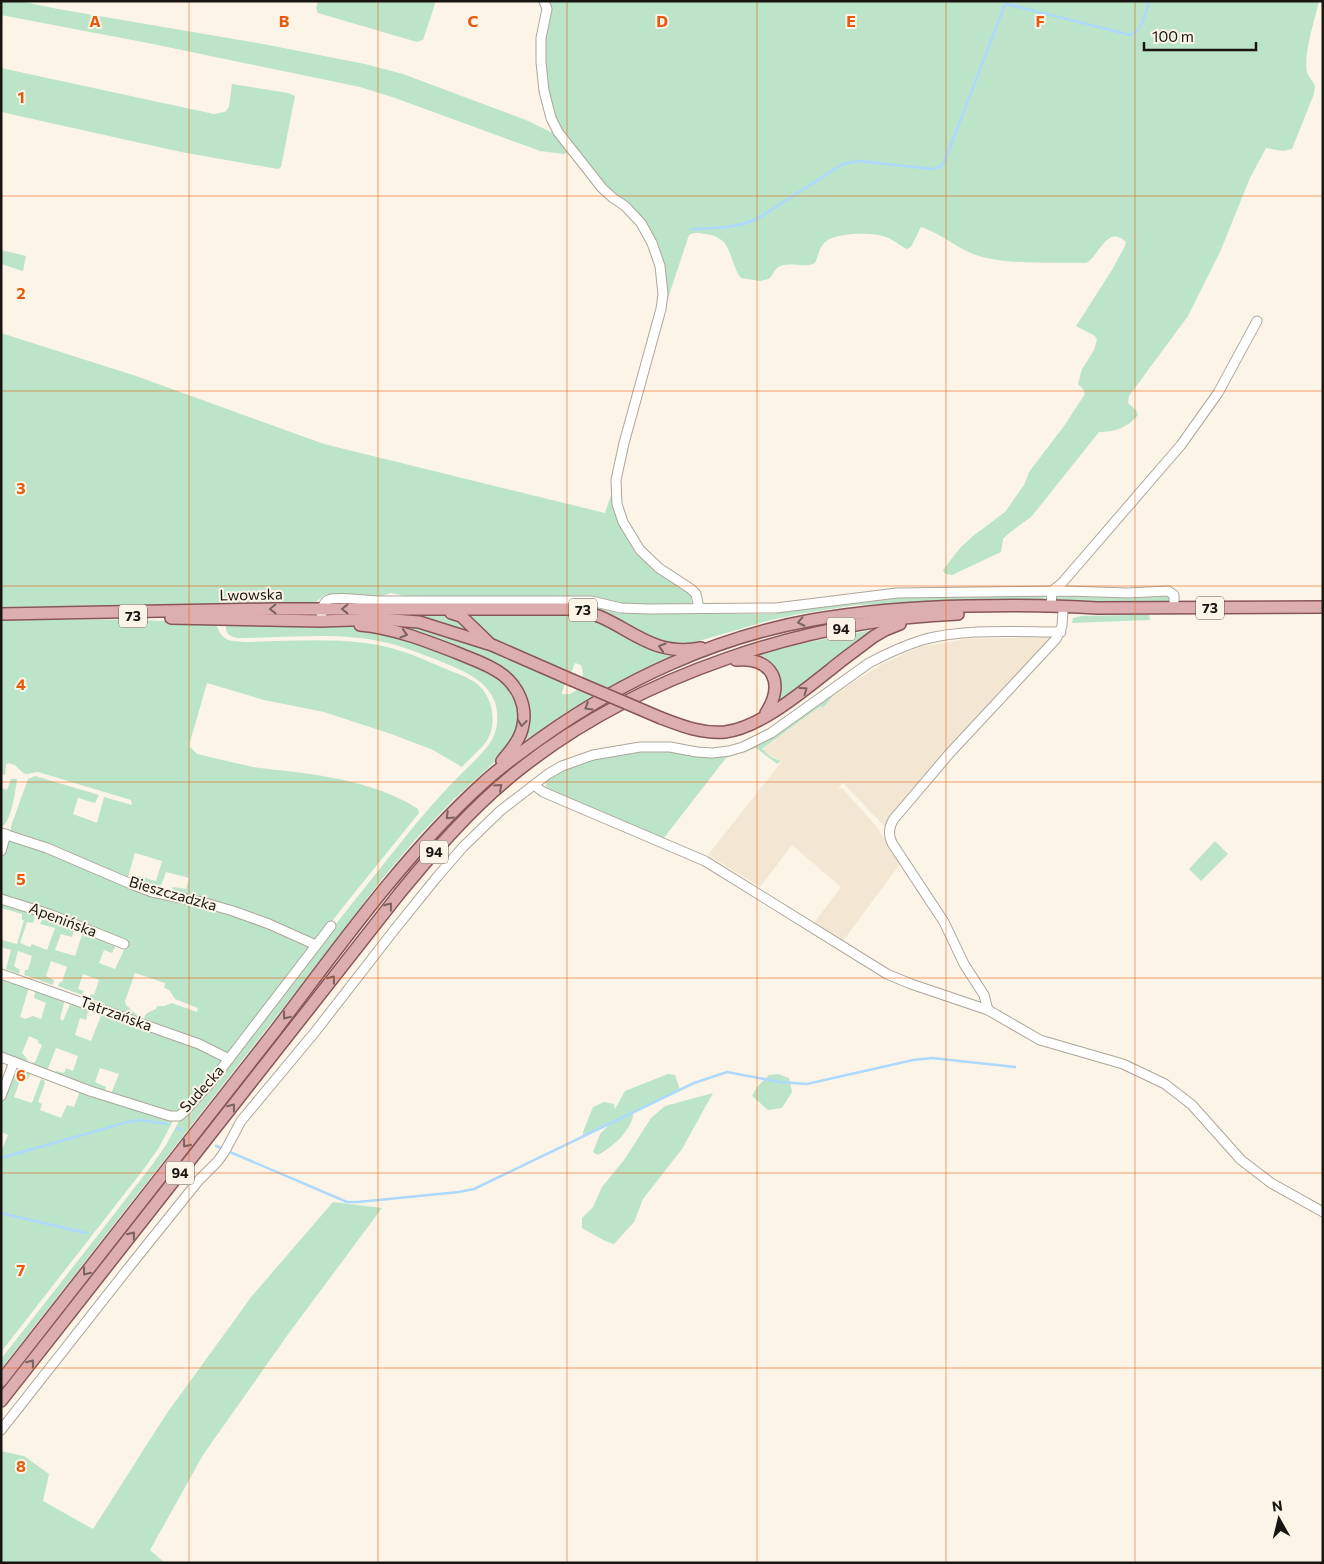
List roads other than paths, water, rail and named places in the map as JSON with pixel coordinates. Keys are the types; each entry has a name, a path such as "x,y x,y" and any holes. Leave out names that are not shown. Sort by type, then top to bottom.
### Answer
{"main road":[{"name":"73","path":"429,610 499,608 580,610 605,618 642,640 665,648 683,650 727,642 783,626 901,608 1051,606 1097,608 1323,607"},
{"name":"73","path":"322,615 419,622 492,645 691,729 712,732 731,731 763,717 812,684 873,637 918,617 1097,608"},
{"name":"Lwowska","path":"1,614 74,614 192,619 429,610"},
{"path":"429,610 462,616 492,645"},
{"path":"322,615 392,630 422,639 488,666 502,674 513,684 522,702 523,726 517,742 484,782"},
{"name":"94","path":"1,1401 358,944 451,833 477,807 520,770 579,728 606,712 675,679 712,664 765,647 812,635 872,623 918,617"},
{"name":"94","path":"1,1381 395,877 442,822 484,782 561,723 616,690 674,663 727,642"},
{"path":"712,664 749,659 764,664 774,678 775,698 763,717"}],"street":[{"path":"544,1 547,9 541,38 541,62 544,91 551,118 563,139 602,188 631,212 641,223 654,248 662,273 663,294 661,309 631,413 616,480 620,514 628,533 640,550 659,568 696,594 699,608"},
{"path":"1051,606 1052,591 1062,583 1181,445 1218,393 1258,321"},
{"path":"322,615 325,603 335,598 370,601 591,601 621,608 699,608 789,606 897,593 1052,591 1128,593 1168,591 1174,595 1174,608"},
{"path":"988,1010 984,995 964,964 931,901 892,842 889,831 893,820 949,754 1056,639 1061,632 1063,611"},
{"path":"1,1430 136,1258 199,1180 218,1161 241,1121 315,1032 437,877 481,829 534,785 562,766 602,754 647,746 712,753 744,747 787,722 869,663 886,653 924,640 941,636 972,633 1061,632"},
{"path":"534,785 543,792 705,861 887,974 988,1010 1040,1040 1123,1064 1164,1084 1192,1105 1241,1160 1271,1183 1323,1212"},
{"path":"1,851 4,833"},
{"name":"Bieszczadzka","path":"4,833 47,848 152,892 206,903 233,911 269,924 316,945"},
{"name":"Apenińska","path":"1,900 49,914 124,944"},
{"name":"Sudecka","path":"1,1057 119,1101 170,1116 179,1116 192,1105 229,1059 331,926"},
{"name":"Tatrzańska","path":"1,974 199,1044 229,1059"},
{"path":"1,1096 14,1062"}],"waterway":[{"path":"692,229 733,226 757,219 843,164 859,161 932,169 940,167 944,163 1004,7 1007,4 1130,35 1141,26 1149,1"},
{"path":"230,1152 347,1202 459,1192 474,1189 694,1083 727,1072 780,1082 807,1084 913,1060 932,1058 1015,1067"},
{"path":"1,1158 128,1122 140,1120 167,1124"},
{"path":"177,1128 181,1130"},
{"path":"216,1146 221,1148"},
{"path":"1,1213 86,1233"}]}
